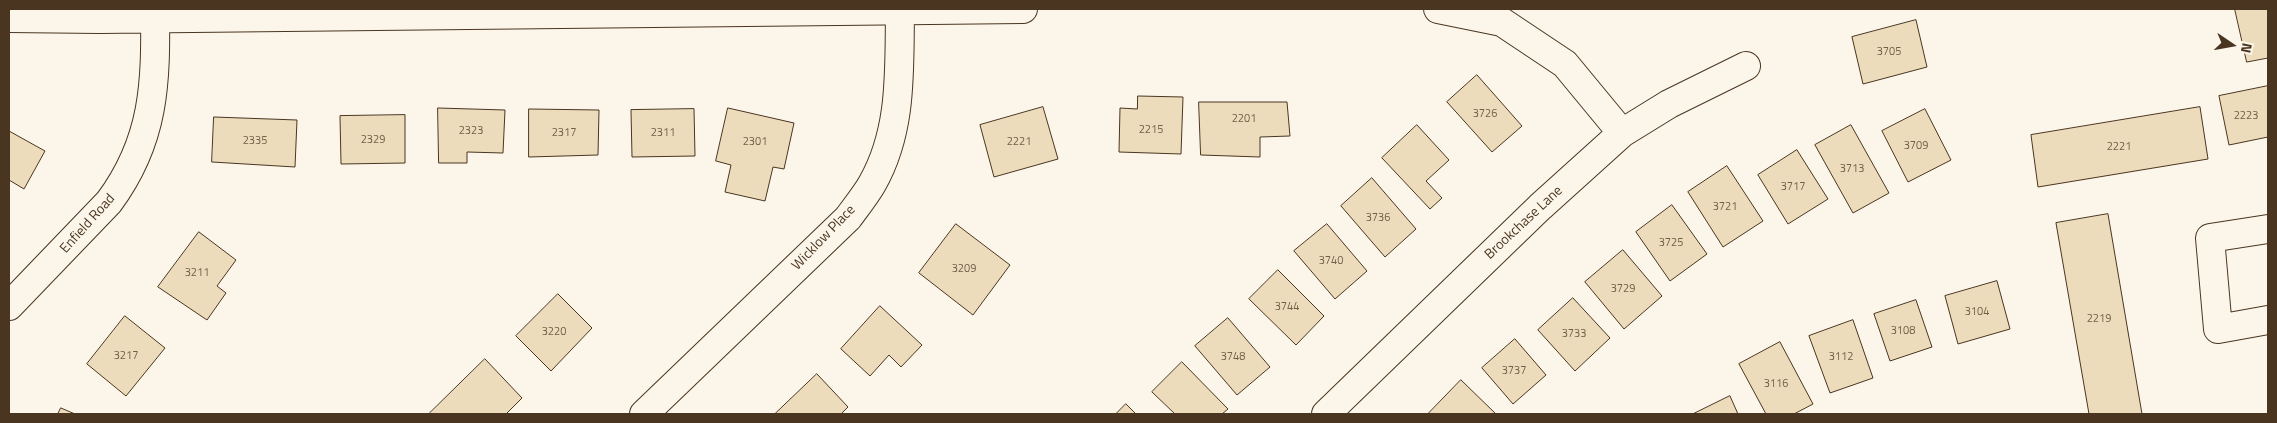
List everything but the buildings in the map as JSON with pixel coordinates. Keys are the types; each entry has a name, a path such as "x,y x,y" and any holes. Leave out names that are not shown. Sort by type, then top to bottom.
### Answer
{"street":[{"path":"9,18 155,14 1023,9"},
{"path":"1438,9 1502,22 1565,64 1622,133"},
{"name":"Wicklow Place","path":"644,414 848,218 872,183 890,142 899,99 900,10"},
{"name":"Enfield Road","path":"9,306 109,202 128,172 140,147 153,103 155,14"},
{"name":"Brookchase Lane","path":"1326,414 1540,207 1622,133 1669,104 1746,66"},
{"path":"2268,229 2210,238 2218,329 2268,320"}]}
